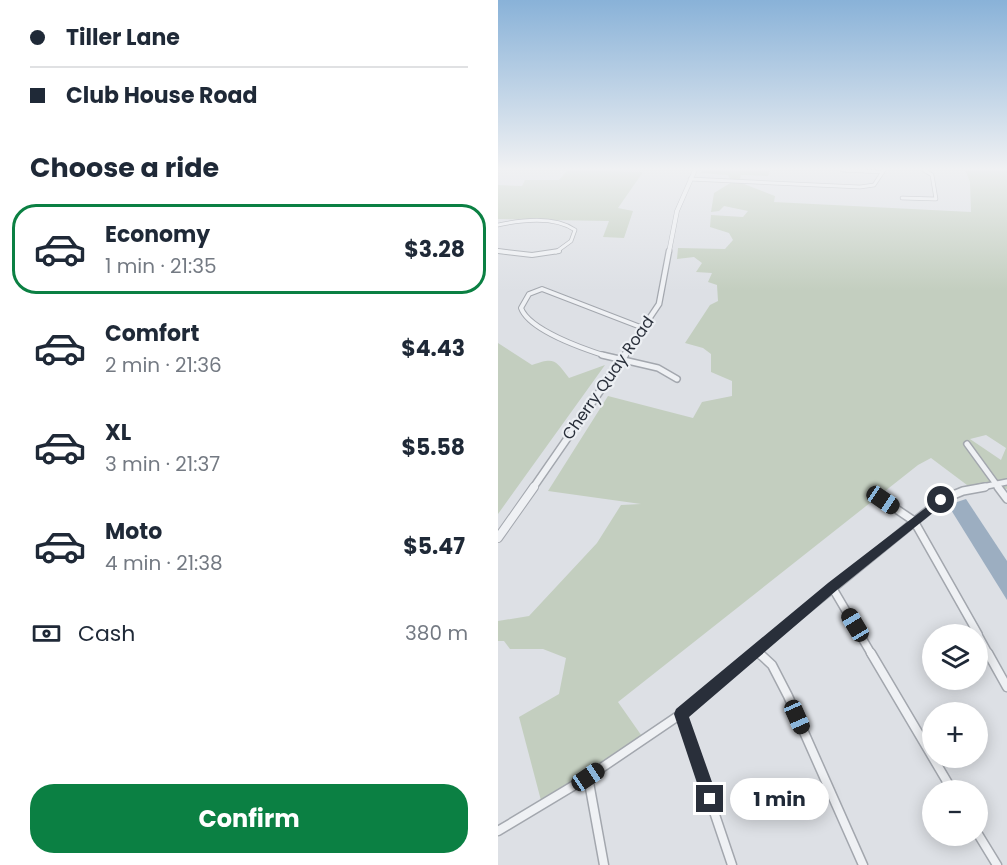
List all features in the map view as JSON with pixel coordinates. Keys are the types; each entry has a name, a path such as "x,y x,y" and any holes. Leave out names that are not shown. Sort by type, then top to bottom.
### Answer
{"street":[{"name":"Cherry Quay Road","path":"498,538 659,304 673,226 679,210"},
{"path":"498,225 554,223 570,225 575,230 568,245 555,253 537,255 498,251"},
{"path":"643,328 542,289 529,294 522,303 521,312 531,321 579,345 621,361 657,367 670,372 676,379"},
{"path":"967,444 1007,499"},
{"path":"498,831 588,777 681,714 832,587 941,500 963,491 1007,482"},
{"path":"883,500 914,521 972,624"},
{"path":"832,587 945,780"},
{"path":"756,651 772,665 788,696 863,865"},
{"path":"988,653 1007,687"},
{"path":"681,714 732,865"},
{"path":"588,777 604,865"},
{"path":"985,846 997,865"}],"green space":[{"path":"498,210 633,211 624,238 603,237 609,221 498,219"},
{"path":"745,210 1007,210 1007,489 967,485 931,458 918,465 618,702 646,742 543,808 519,717 559,694 566,658 543,649 510,649 504,641 498,641 498,621 529,616 597,543 621,505 641,504 548,491 608,396 693,418 702,402 732,396 732,381 711,372 711,354 703,348 685,343 710,305 718,301 717,285 708,282 712,273 696,272 702,263 694,257 677,259 678,248 725,249 733,240 729,233 710,227 711,215 743,217 748,211","holes":["986,435 1006,448 1001,460 970,439"]},
{"path":"498,343 532,365 546,361 554,362 569,378 605,365 498,514"}],"water":[{"path":"966,499 1007,561 1007,600 948,505"}],"route":[{"path":"710,799 681,714 832,587 941,500"}]}
